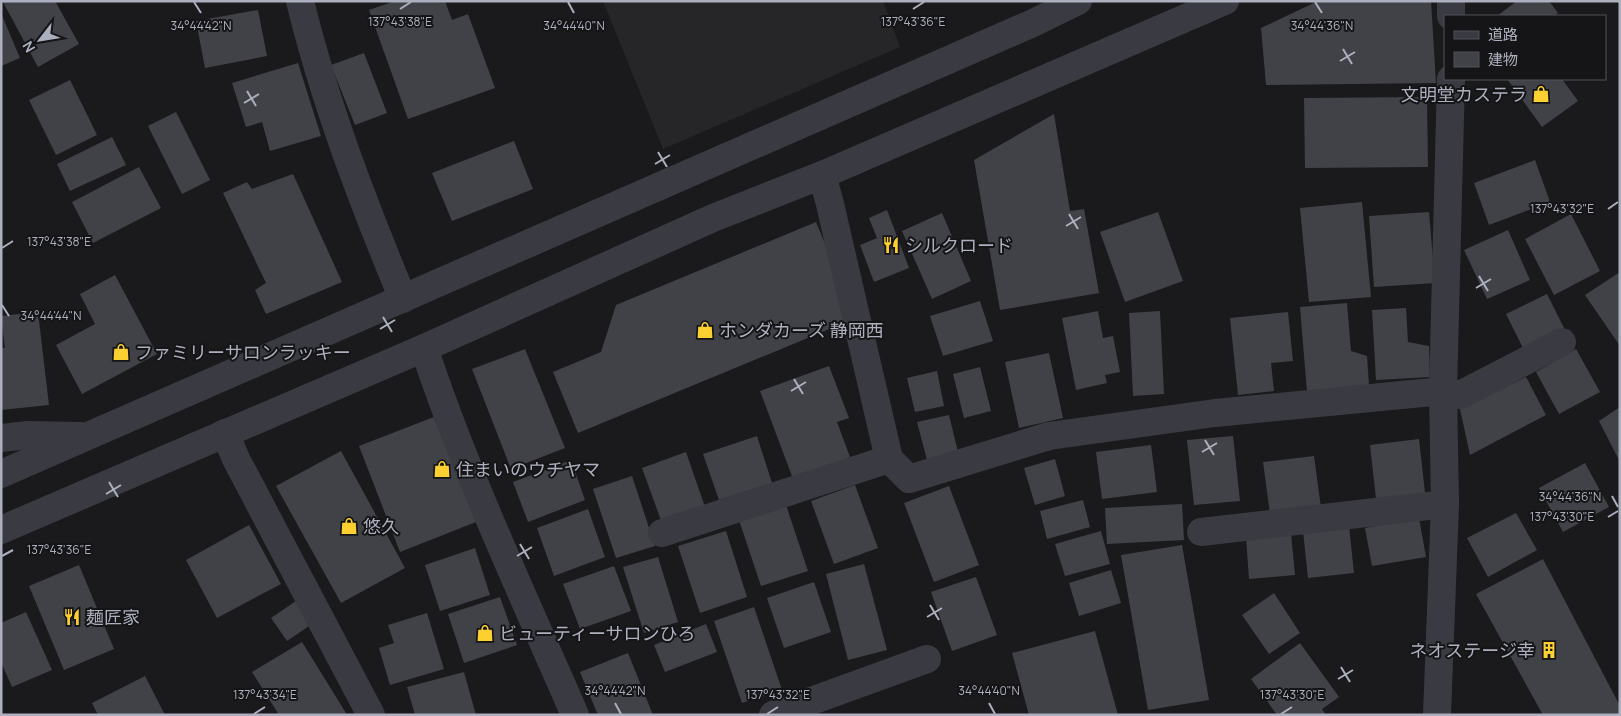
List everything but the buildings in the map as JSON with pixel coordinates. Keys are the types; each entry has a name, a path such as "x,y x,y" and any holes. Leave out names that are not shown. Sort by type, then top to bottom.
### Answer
{"street":[{"path":"300,1 313,56 347,160 403,299"},
{"path":"1,474 1015,31 1078,1"},
{"path":"1,530 424,348 713,218 822,175 1225,1"},
{"path":"1451,1 1451,15"},
{"path":"1437,715 1445,504 1443,391 1451,80"},
{"path":"822,175 889,459 909,479 1049,436 1215,413 1443,391 1460,395 1562,342"},
{"path":"424,348 477,488 575,715"},
{"path":"225,433 236,459 371,715"},
{"path":"1,438 28,435 88,437"},
{"path":"662,534 889,459"},
{"path":"1201,532 1445,504"},
{"path":"773,715 927,659"}],"shaded area":[{"path":"603,1 883,1 900,47 663,149"}],"place":[{"name":"文明堂カステラ","path":"1541,94"},
{"name":"シルクロード","path":"891,245"},
{"name":"ホンダカーズ 静岡西","path":"705,330"},
{"name":"ファミリーサロンラッキー","path":"121,352"},
{"name":"住まいのウチヤマ","path":"442,469"},
{"name":"悠久","path":"349,526"},
{"name":"麺匠家","path":"72,617"},
{"name":"ビューティーサロンひろ","path":"485,633"},
{"name":"ネオステージ幸","path":"1549,650"}]}
